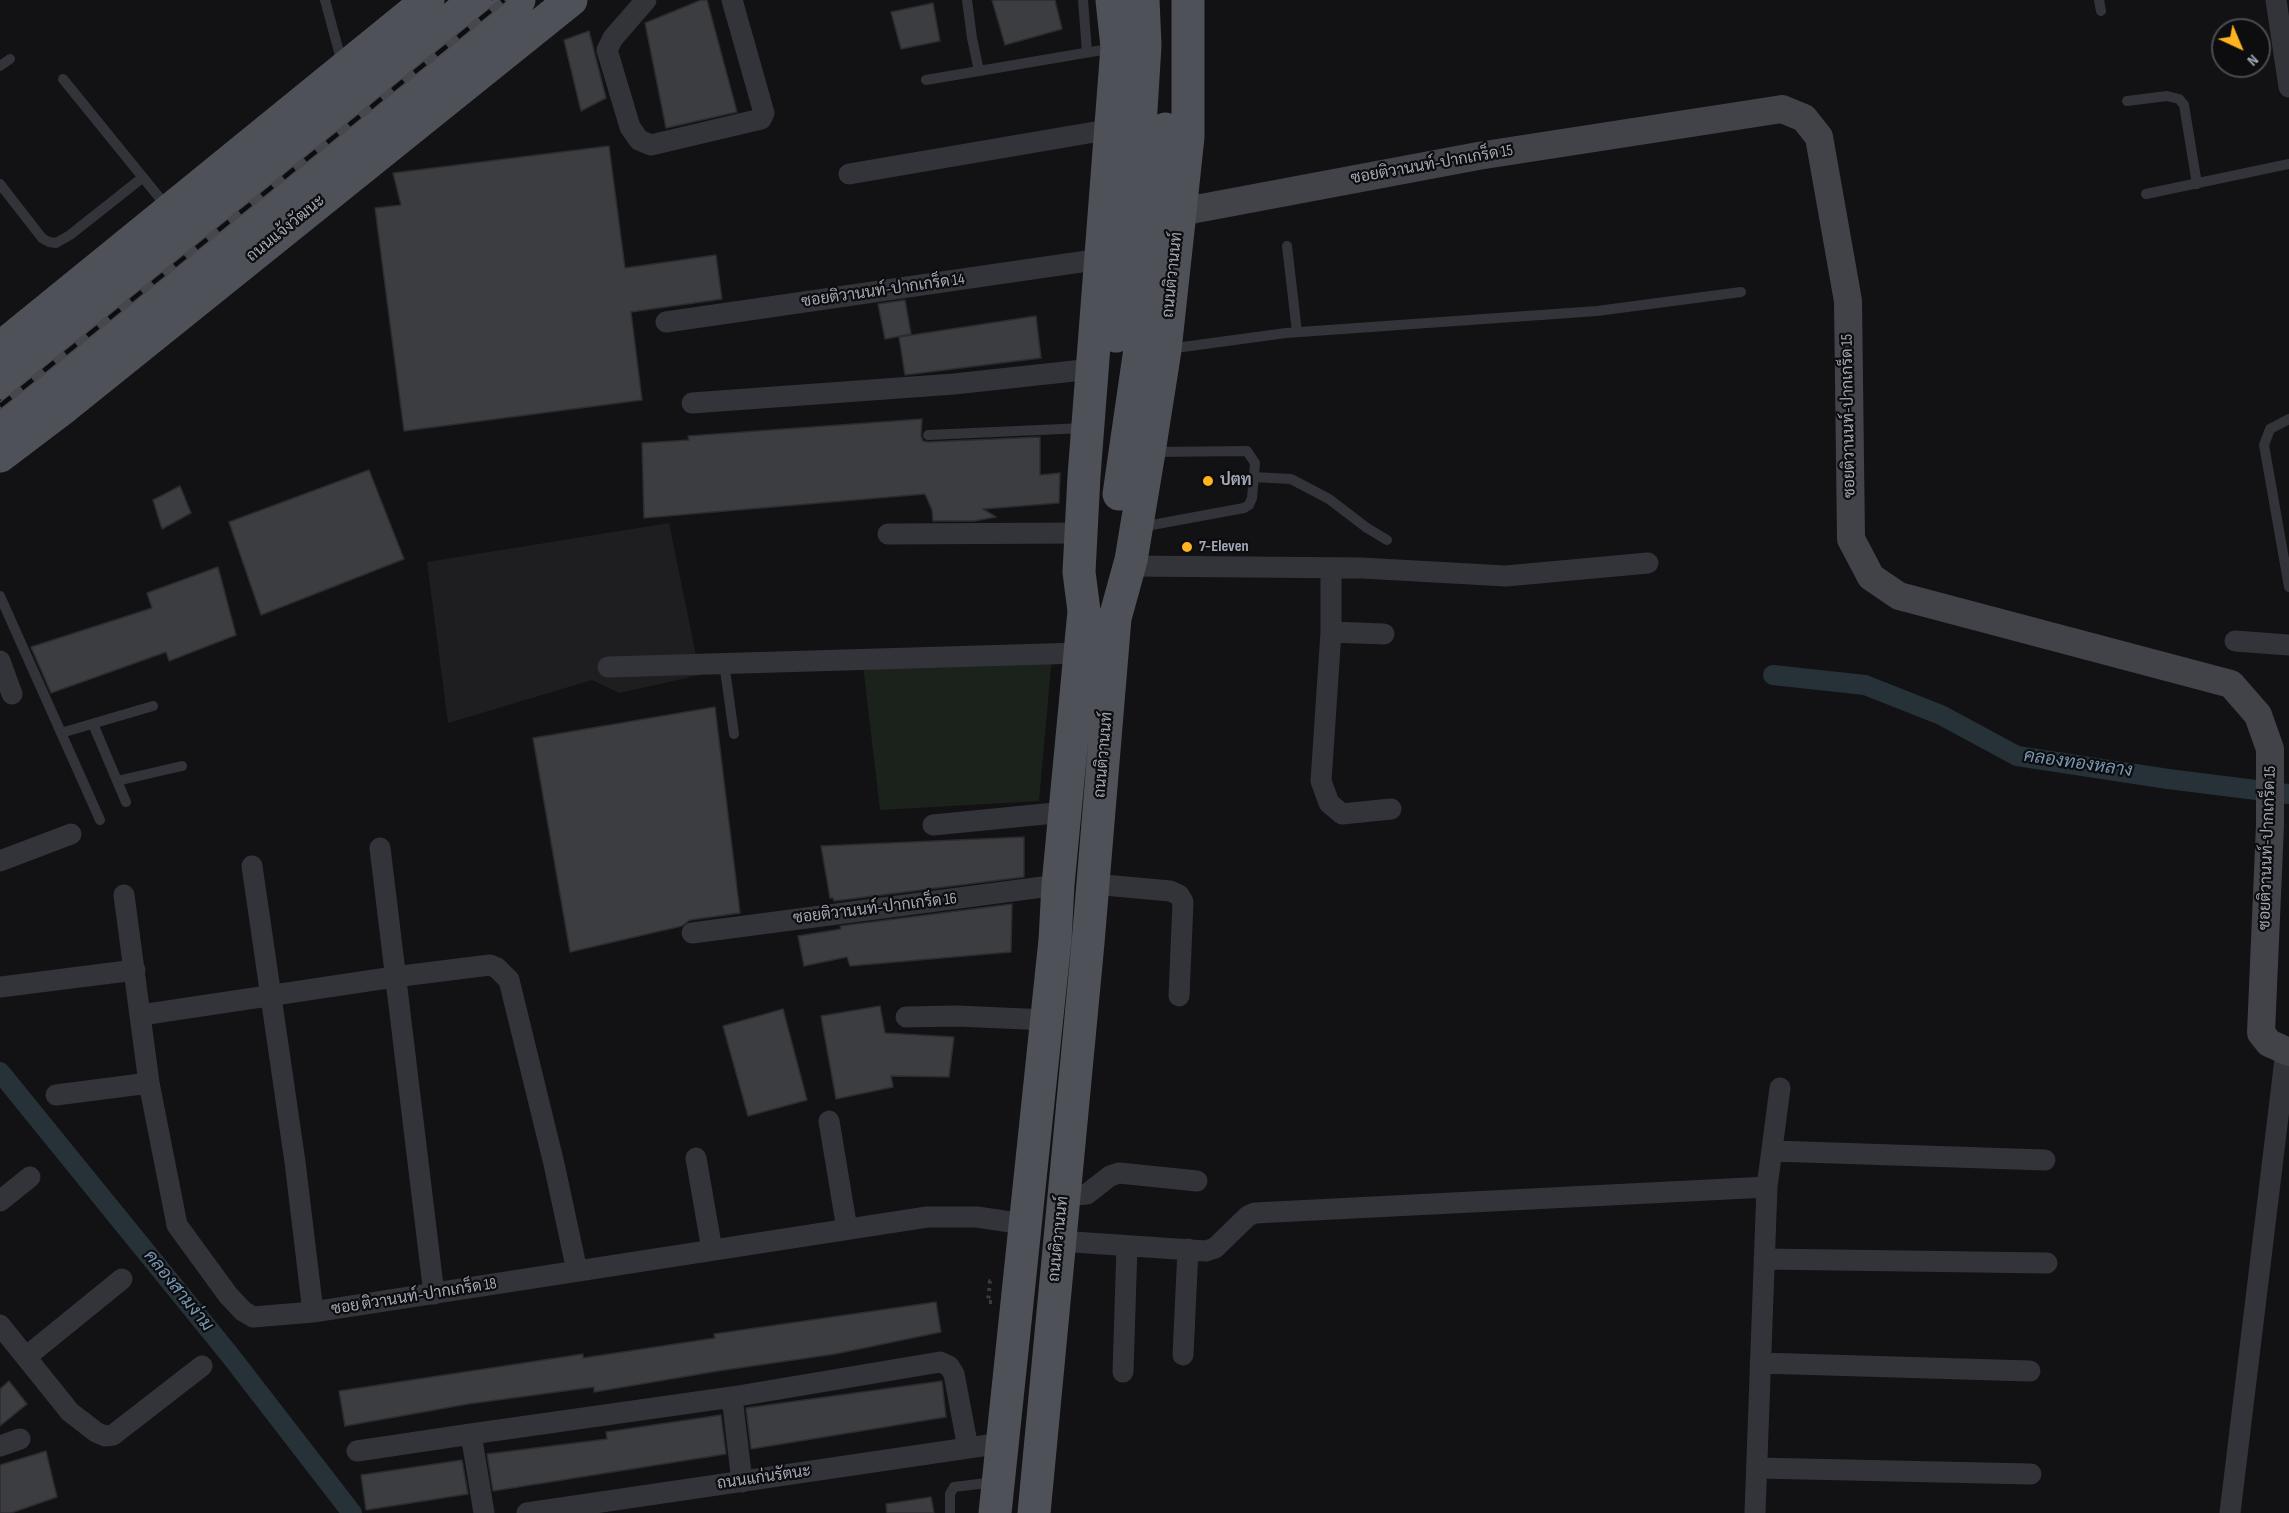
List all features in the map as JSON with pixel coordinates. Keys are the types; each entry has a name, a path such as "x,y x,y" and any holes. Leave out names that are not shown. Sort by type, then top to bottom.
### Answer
{"main road":[{"path":"0,348 428,0"},
{"name":"ถนนแจ้งวัฒนะ","path":"0,382 476,11 519,0"},
{"name":"ถนนแจ้งวัฒนะ","path":"0,456 571,0"},
{"name":"ถนนติวานนท์","path":"995,1513 1047,1020 1084,611 1079,572 1087,428 1112,129 1102,50 1112,0"},
{"path":"1084,611 1093,570 1100,474 1138,143 1145,45 1143,0"},
{"path":"1115,618 1109,552 1143,328 1163,152 1168,97 1167,0"},
{"name":"ถนนติวานนท์","path":"1034,1513 1093,884 1115,618 1130,566 1149,453 1164,350 1188,137 1188,0"},
{"name":"ถนนแจ้งวัฒนะ","path":"0,423 476,11"}],"street":[{"path":"646,0 613,38 608,50 630,127 639,140 651,145 761,119 764,113 732,0"},
{"path":"2276,0 2289,87"},
{"name":"ซอยติวานนท์-ปากเกร็ด 15","path":"1180,212 1478,156 1782,109 1803,118 1819,138 1848,301 1851,539 1870,578 1899,596 2231,684 2258,715 2270,749 2270,825 2261,1033 2269,1043 2288,1052"},
{"path":"849,174 1112,129"},
{"name":"ซอยติวานนท์-ปากเกร็ด 14","path":"666,322 1101,259"},
{"path":"692,403 954,384 1092,369"},
{"path":"888,534 1081,533"},
{"path":"1130,566 1331,568 1506,576 1648,563"},
{"path":"1331,568 1331,633 1321,781 1329,803 1342,814 1391,809"},
{"path":"1331,633 1384,634"},
{"path":"2235,641 2289,645"},
{"path":"608,667 1080,652"},
{"path":"0,661 12,694"},
{"path":"933,825 1065,812"},
{"path":"0,861 71,834"},
{"path":"380,848 434,1294"},
{"path":"252,866 295,1162 313,1312"},
{"path":"1093,884 1170,891 1179,895 1184,902 1179,996"},
{"name":"ซอยติวานนท์-ปากเกร็ด 16","path":"692,933 1058,885"},
{"name":"ซอย ติวานนท์-ปากเกร็ด 18","path":"124,895 149,1083 177,1225 228,1295 243,1311 253,1317 313,1312 927,1217 977,1217 1024,1224"},
{"path":"141,1015 394,977 490,966 501,971 509,980 554,1164 577,1271"},
{"path":"0,987 135,970"},
{"path":"906,1017 1047,1020"},
{"path":"2230,1513 2288,1052"},
{"path":"56,1095 149,1083"},
{"path":"1755,1513 1767,1187 1780,1089"},
{"path":"829,1121 847,1229"},
{"path":"1773,1151 2045,1160"},
{"path":"696,1158 712,1250"},
{"path":"1063,1196 1087,1194 1110,1176 1119,1173 1197,1181"},
{"path":"0,1202 30,1177"},
{"path":"1059,1241 1206,1251 1215,1248 1248,1216 1255,1213 1767,1187"},
{"path":"1123,1372 1127,1246"},
{"path":"1183,1354 1188,1250"},
{"path":"1764,1259 2047,1263"},
{"path":"26,1357 122,1279"},
{"path":"0,1325 70,1412 105,1436 113,1436 202,1366"},
{"path":"357,1451 732,1397 940,1362 949,1366 954,1374 968,1448"},
{"path":"1760,1363 2030,1371"},
{"path":"732,1397 742,1482"},
{"path":"471,1434 484,1513"},
{"name":"ถนนแก่นรัตนะ","path":"527,1513 1002,1443"},
{"path":"1757,1468 2031,1474"}],"lane":[{"path":"325,0 344,68"},
{"path":"968,0 972,38 979,71"},
{"path":"926,80 1102,50 1083,0"},
{"path":"0,66 10,60"},
{"path":"63,79 169,210"},
{"path":"2127,101 2168,96 2179,99 2184,105 2197,184"},
{"path":"2146,194 2289,164"},
{"path":"0,184 42,238 56,243 70,236 142,178"},
{"path":"1287,246 1297,332"},
{"path":"1164,350 1297,332 1597,311 1741,292"},
{"path":"2289,419 2270,429 2264,446 2289,587"},
{"path":"928,435 1087,428"},
{"path":"1135,528 1244,508 1249,505 1252,498 1255,463 1247,451 1149,453"},
{"path":"1254,477 1291,479 1329,499 1387,540"},
{"path":"0,596 100,820"},
{"path":"724,663 734,735"},
{"path":"61,733 153,706"},
{"path":"93,724 126,802"},
{"path":"117,781 182,766"},
{"path":"950,1513 950,1494 954,1486 998,1481"}],"shaded area":[{"path":"669,523 700,675 619,693 592,680 448,723 427,562"},
{"path":"1052,656 1039,801 880,810 863,665"}],"building":[{"path":"701,0 707,0 737,112 666,128 645,23"},
{"path":"992,0 1055,0 1062,29 1005,45"},
{"path":"933,3 940,41 901,49 891,12"},
{"path":"589,31 606,98 581,111 564,40"},
{"path":"609,146 625,268 716,255 722,299 631,312 642,400 404,431 375,208 401,205 393,173"},
{"path":"905,300 911,334 885,339 878,304"},
{"path":"1036,316 1041,358 905,375 899,337"},
{"path":"922,419 921,436 923,441 928,442 1040,437 1040,475 1060,473 1059,503 983,509 996,517 974,521 933,521 932,510 925,494 644,518 642,443 689,440 688,436"},
{"path":"369,470 404,559 261,615 229,522"},
{"path":"180,486 191,513 162,529 153,500"},
{"path":"218,567 236,635 169,661 166,652 51,693 31,647 152,608 147,593"},
{"path":"715,707 740,913 690,920 682,926 570,952 533,738"},
{"path":"1024,837 1024,877 834,901 830,898 821,846"},
{"path":"1012,904 1011,952 850,966 847,957 804,966 798,936 841,929 840,926"},
{"path":"880,1006 885,1033 954,1037 949,1077 891,1076 893,1087 836,1099 821,1016"},
{"path":"783,1009 807,1100 748,1116 723,1026"},
{"path":"936,1302 941,1332 835,1354 594,1392 594,1387 468,1404 345,1426 339,1391 583,1354 583,1358 715,1338 714,1334"},
{"path":"9,1381 27,1404 0,1426 0,1389"},
{"path":"942,1381 946,1417 751,1449 746,1408"},
{"path":"721,1415 726,1454 493,1491 487,1454 607,1439 606,1432"},
{"path":"46,1451 57,1497 11,1513 0,1513 0,1465"},
{"path":"462,1460 468,1494 366,1510 361,1475"},
{"path":"931,1497 934,1513 887,1513 886,1504"}],"waterway":[{"name":"คลองทองหลาง","path":"1773,675 1865,685 1941,715 2017,756 2168,779 2289,794"},
{"name":"คลองสามง่าม","path":"0,1072 229,1354 352,1513"}],"railway":[{"path":"0,406 504,0"}],"place":[{"name":"ปตท","path":"1208,481"},
{"name":"7-Eleven","path":"1187,547"}]}
